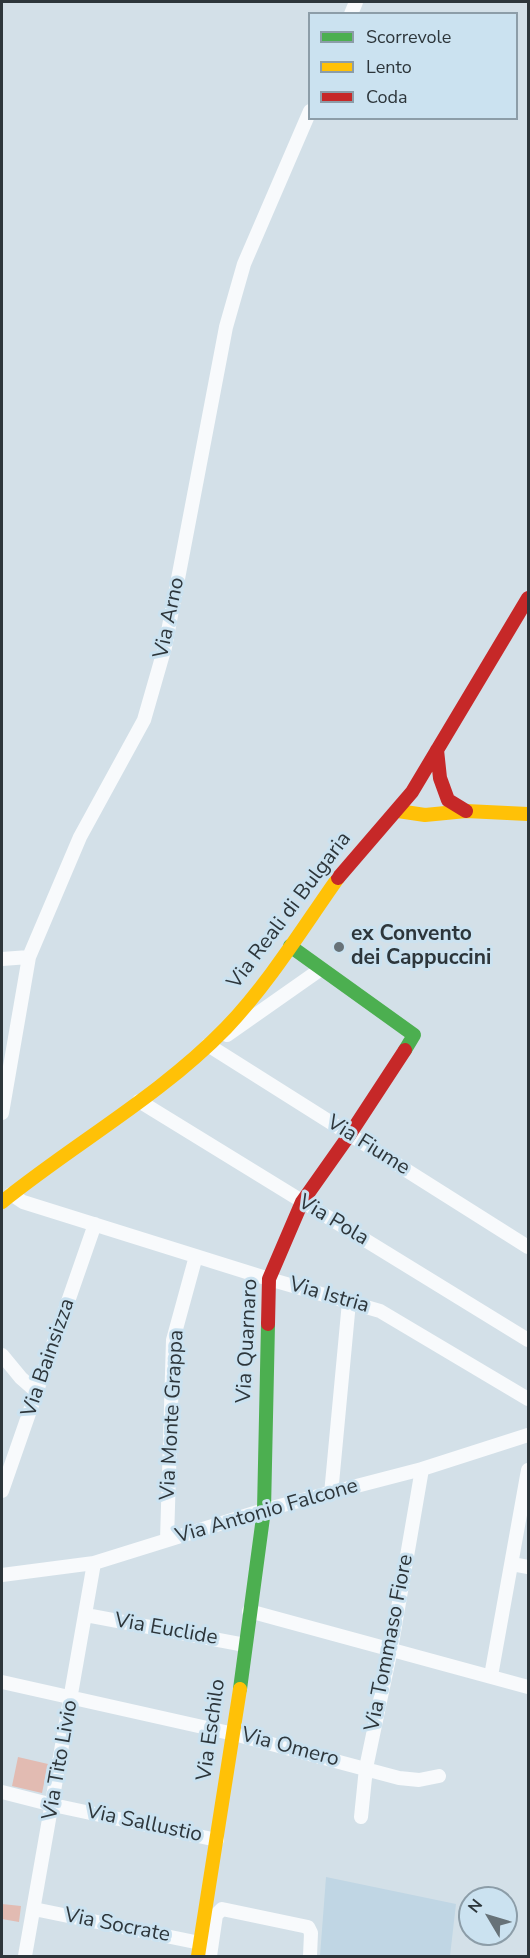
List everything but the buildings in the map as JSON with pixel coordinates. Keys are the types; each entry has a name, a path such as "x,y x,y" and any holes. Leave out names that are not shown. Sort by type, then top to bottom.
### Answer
{"street":[{"name":"Via Arno","path":"2,1113 4,1084 29,957 80,837 144,720 165,647 226,327 244,264 308,113"},
{"name":"Via Reali di Bulgaria","path":"6,1198 139,1101 211,1041 252,999 356,855 398,811 412,792 528,598"},
{"path":"437,750 440,778 448,800"},
{"path":"412,792 430,793 466,811"},
{"path":"398,811 425,815 466,811 528,814"},
{"path":"290,946 321,969"},
{"path":"2,959 29,957"},
{"name":"Via Reali di Bulgaria","path":"211,1041 228,1034 321,969"},
{"name":"Via Quarnaro","path":"264,1510 269,1279 302,1202 350,1134 414,1035 321,969"},
{"name":"Via Fiume","path":"211,1041 350,1134 528,1248"},
{"name":"Via Pola","path":"139,1101 528,1340"},
{"path":"2,1181 6,1198"},
{"name":"Via Istria","path":"6,1198 380,1311 528,1399"},
{"name":"Via Bainsizza","path":"2,1490 95,1224"},
{"name":"Via Monte Grappa","path":"166,1540 173,1340 196,1256"},
{"path":"331,1494 349,1302"},
{"path":"2,1355 21,1378 37,1392"},
{"name":"Via Antonio Falcone","path":"2,1575 94,1563 264,1510 422,1469 528,1436"},
{"name":"Via Tommaso Fiore","path":"361,1817 366,1768 391,1649 422,1469"},
{"path":"492,1676 528,1473"},
{"name":"Via Eschilo","path":"199,1950 234,1734 264,1510"},
{"name":"Via Tito Livio","path":"26,1956 94,1563"},
{"path":"512,1564 528,1567"},
{"path":"249,1611 528,1687"},
{"name":"Via Euclide","path":"86,1615 245,1645"},
{"name":"Via Omero","path":"2,1682 234,1734 399,1778 419,1780 438,1776"},
{"name":"Via Sallustio","path":"2,1792 52,1805 218,1840"},
{"name":"Via Socrate","path":"34,1909 199,1950"},
{"path":"210,1956 216,1915 222,1909 308,1927 311,1933 310,1956"}],"shaded area":[{"path":"18,1757 48,1764 42,1793 12,1786"},
{"path":"326,1877 456,1904 450,1956 320,1956"},
{"path":"2,1904 21,1906 19,1922 2,1919"}],"traffic: fast":[{"path":"290,946 414,1035 405,1050"},
{"path":"240,1689 264,1510 268,1324"}],"traffic: slow":[{"path":"398,811 425,815 466,811 528,814"},
{"path":"2,1202 173,1076 226,1028 271,974 338,878"},
{"path":"198,1956 240,1689"}],"traffic: jam":[{"path":"338,878 412,792 528,598"},
{"path":"437,750 440,778 448,800 466,811"},
{"path":"268,1324 269,1279 302,1202 405,1050"}],"place":[{"name":"ex Convento dei Cappuccini","path":"339,947"}]}
